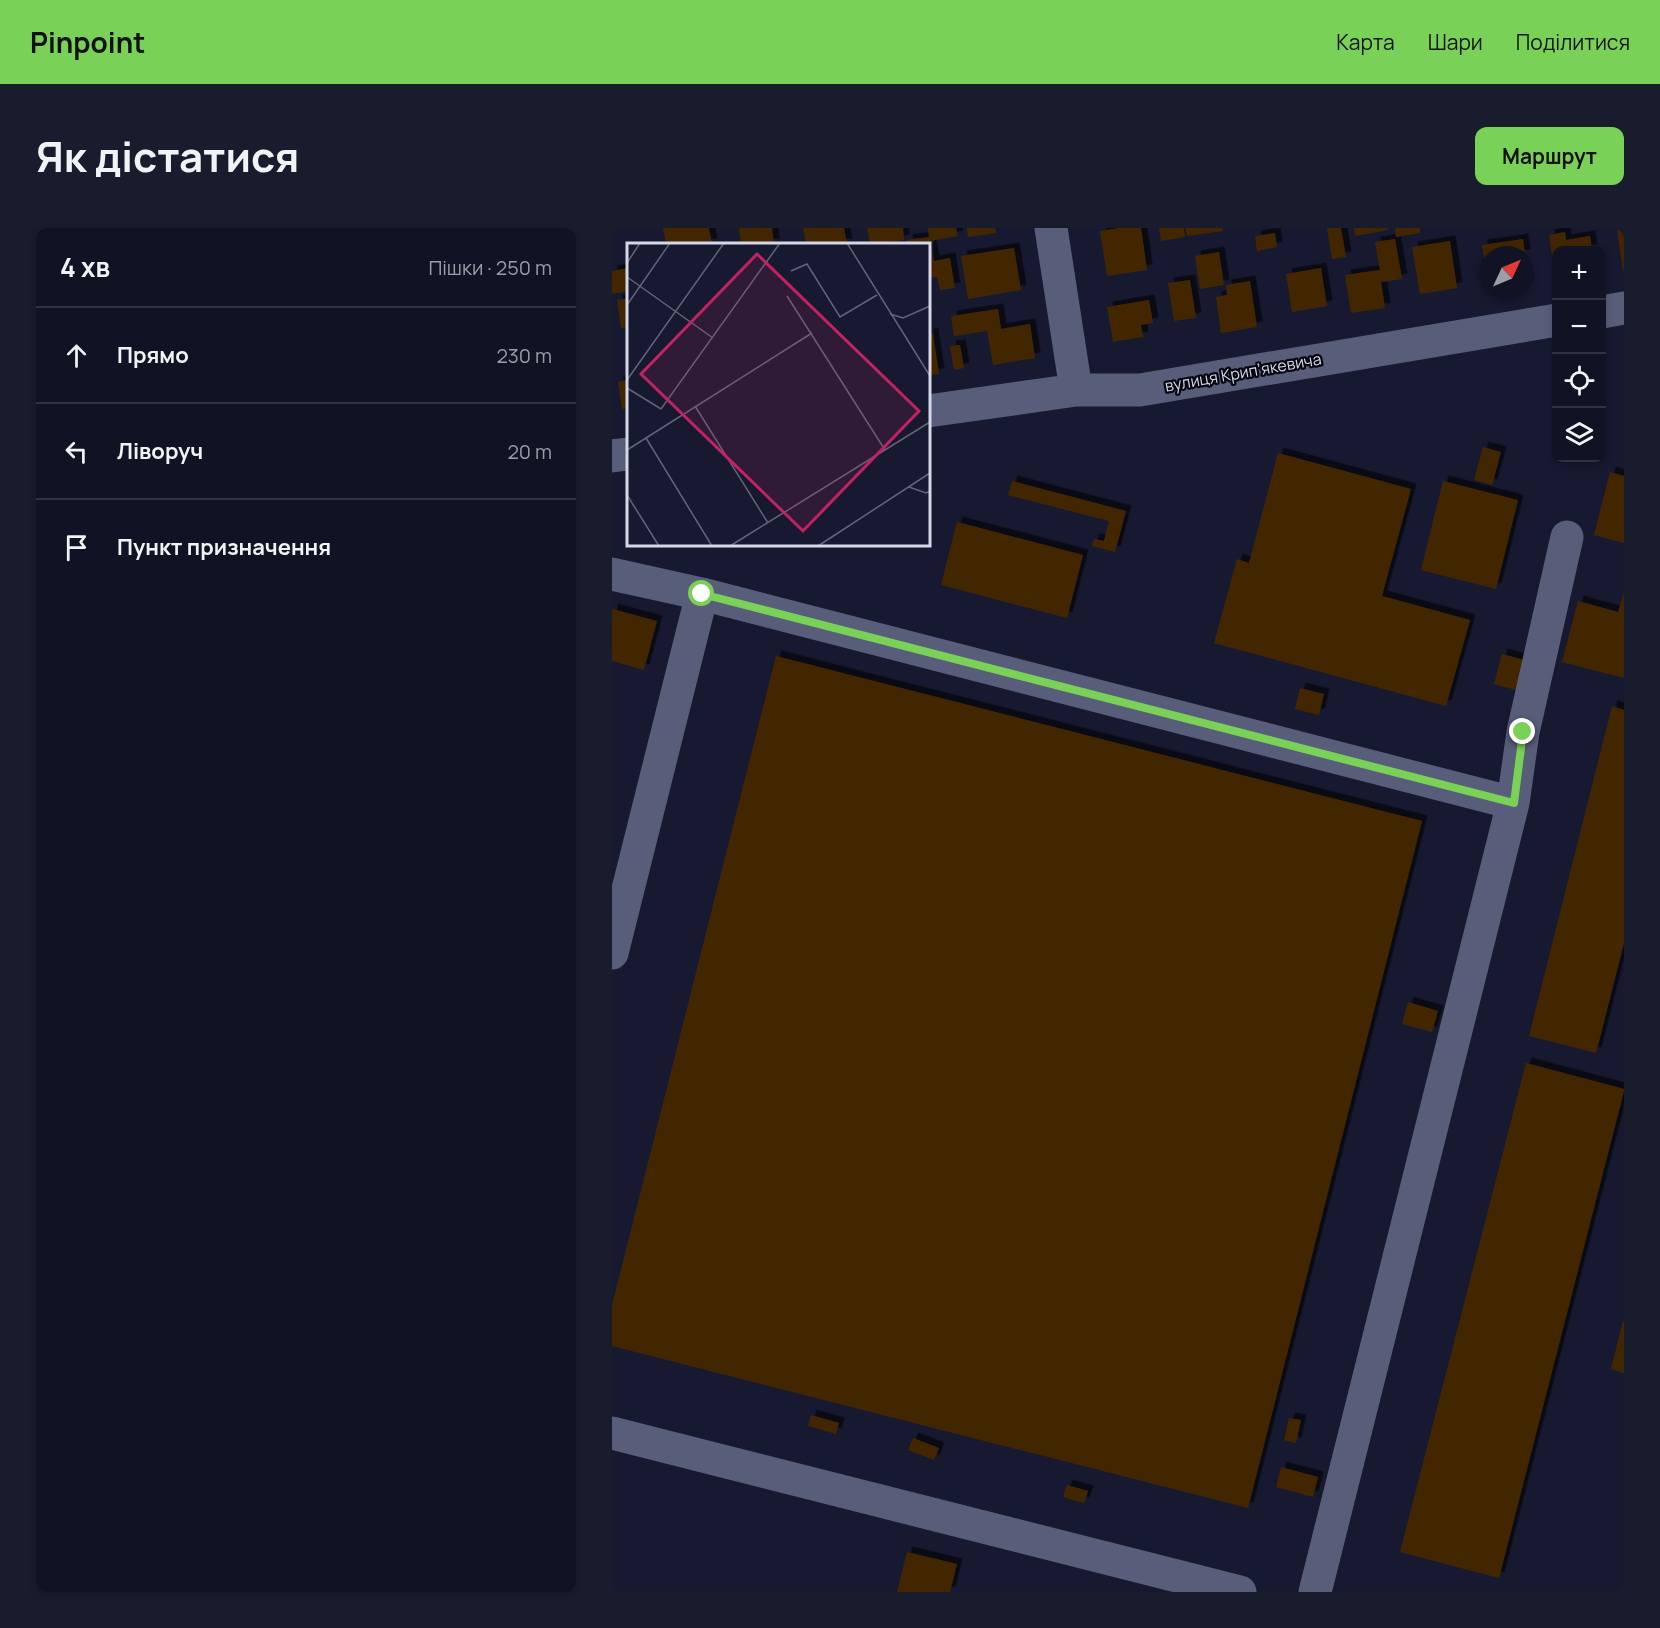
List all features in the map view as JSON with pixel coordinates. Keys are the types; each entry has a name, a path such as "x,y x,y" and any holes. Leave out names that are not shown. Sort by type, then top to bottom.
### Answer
{"street":[{"path":"1052,228 1076,390"},
{"path":"1606,311 1624,308"},
{"name":"вулиця Крипʼякевича","path":"930,411 1076,390 1140,390 1552,321"},
{"path":"612,456 627,454"},
{"path":"1315,1592 1514,803 1523,732 1567,537"},
{"path":"612,574 702,594 1514,803"},
{"path":"612,953 702,594"},
{"path":"612,1433 1240,1592"}],"building":[{"path":"663,228 709,228 712,243 666,243"},
{"path":"739,228 772,228 774,243 741,243"},
{"path":"803,228 844,228 847,243 806,243"},
{"path":"867,228 903,228 904,240 870,243"},
{"path":"928,228 956,228 958,236 930,241 934,261 950,258 955,288 940,290 937,277 930,278 930,243 908,243 907,240 929,237"},
{"path":"967,228 995,228 996,233 968,237"},
{"path":"1141,228 1147,270 1107,276 1100,231"},
{"path":"1159,228 1184,228 1185,237 1161,241"},
{"path":"1185,228 1222,228 1223,231 1187,236"},
{"path":"1327,228 1341,228 1346,257 1332,259"},
{"path":"1354,228 1388,228 1388,230 1355,236"},
{"path":"1395,228 1420,228 1420,233 1396,237"},
{"path":"1624,229 1624,270 1623,270 1617,230"},
{"path":"1565,232 1566,240 1590,236 1591,246 1552,246 1552,256 1549,235"},
{"path":"1275,233 1277,247 1257,251 1255,236"},
{"path":"1395,239 1402,279 1381,282 1385,308 1351,313 1345,275 1380,270 1375,242"},
{"path":"1523,239 1524,246 1482,246"},
{"path":"1450,241 1457,288 1420,294 1412,247"},
{"path":"1014,248 1021,290 968,299 961,256"},
{"path":"1219,252 1224,285 1200,289 1195,256"},
{"path":"627,268 627,291 612,294 612,271"},
{"path":"1321,268 1327,306 1292,312 1286,274"},
{"path":"1190,280 1196,318 1174,321 1168,283"},
{"path":"1250,281 1257,327 1221,333 1216,297 1227,295 1226,285"},
{"path":"627,298 627,327 621,328 617,300"},
{"path":"1149,300 1153,323 1141,325 1143,337 1113,342 1107,307"},
{"path":"998,309 1001,329 1030,324 1035,358 993,365 987,331 954,336 951,316"},
{"path":"930,334 933,334 939,374 930,375"},
{"path":"960,345 964,368 954,370 950,346"},
{"path":"627,380 627,408 622,409 618,382"},
{"path":"1483,447 1501,452 1492,485 1474,480"},
{"path":"1278,453 1411,489 1382,596 1470,620 1446,706 1214,643 1237,559 1249,563"},
{"path":"1610,472 1624,476 1624,543 1594,535"},
{"path":"1012,481 1126,511 1115,552 1092,546 1094,539 1104,541 1109,521 1008,495"},
{"path":"1443,481 1518,500 1496,589 1421,570"},
{"path":"957,522 1083,555 1067,618 941,585"},
{"path":"1624,593 1624,678 1562,662 1578,601 1618,612"},
{"path":"612,609 657,621 644,670 612,661"},
{"path":"1502,654 1524,660 1516,690 1494,684"},
{"path":"776,656 1422,821 1248,1508 612,1346 612,1305"},
{"path":"1300,688 1324,694 1319,715 1295,709"},
{"path":"1612,706 1624,710 1624,943 1596,1053 1529,1036"},
{"path":"1408,1002 1438,1011 1432,1032 1402,1024"},
{"path":"1526,1063 1624,1089 1624,1091 1499,1578 1400,1552"},
{"path":"1624,1321 1624,1373 1611,1369"},
{"path":"811,1415 839,1423 836,1434 808,1426"},
{"path":"1289,1418 1301,1420 1296,1443 1284,1440"},
{"path":"913,1438 939,1448 934,1460 908,1450"},
{"path":"1281,1467 1318,1477 1313,1497 1276,1487"},
{"path":"1067,1485 1088,1491 1084,1503 1063,1497"},
{"path":"907,1552 957,1564 950,1592 897,1592"}],"route":[{"path":"702,594 1514,803 1523,732"}]}
